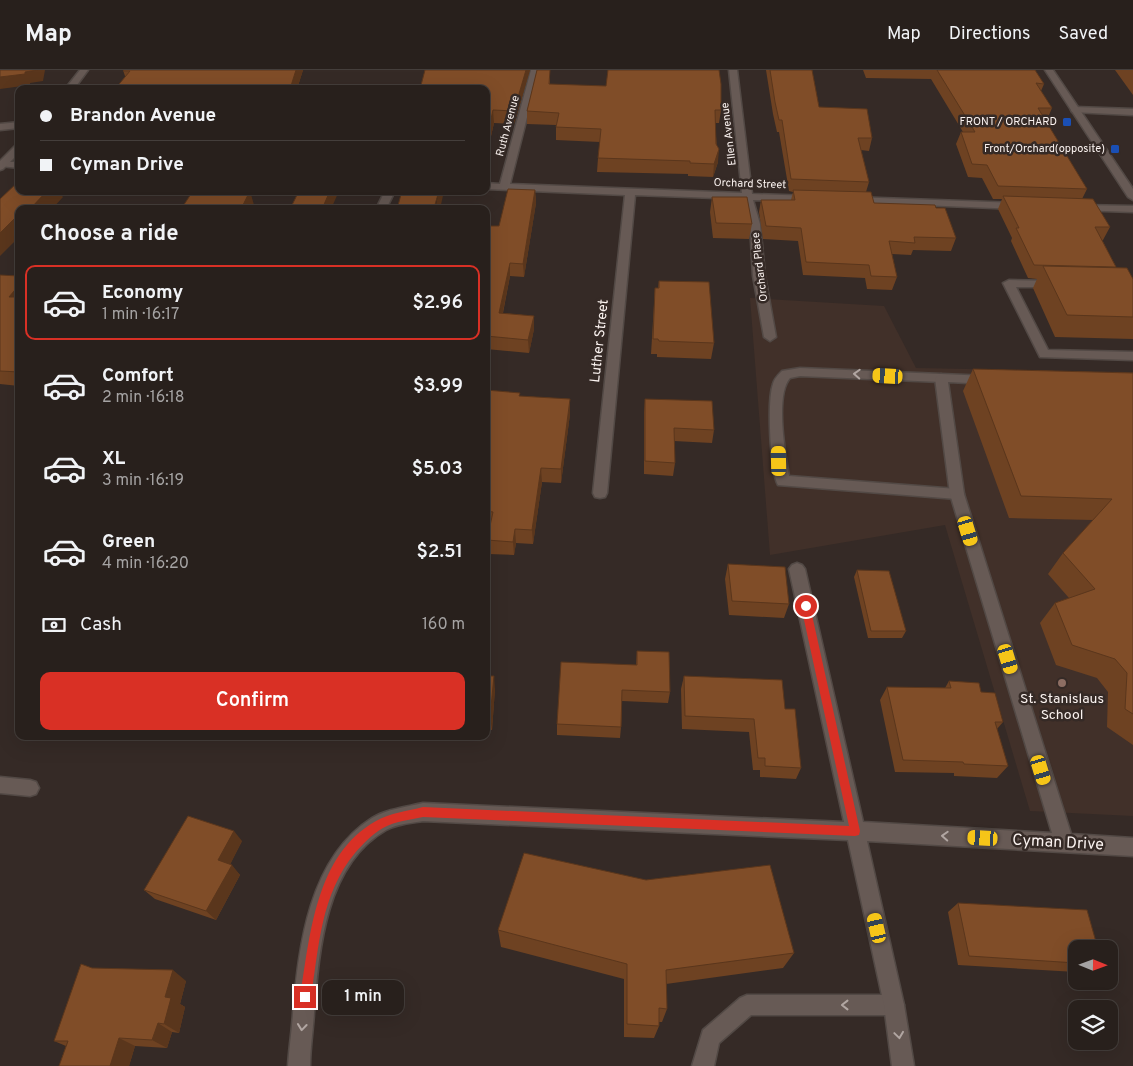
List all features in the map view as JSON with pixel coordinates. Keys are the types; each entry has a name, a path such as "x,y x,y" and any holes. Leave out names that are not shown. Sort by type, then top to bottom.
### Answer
{"street":[{"path":"72,85 84,70"},
{"name":"Ruth Avenue","path":"504,187 534,70"},
{"name":"Ellen Avenue","path":"733,70 747,196"},
{"path":"1049,70 1132,194"},
{"path":"1075,110 1133,112"},
{"path":"0,127 15,125"},
{"path":"1,166 15,151"},
{"path":"1,166 15,165"},
{"name":"Orchard Street","path":"490,186 1034,206"},
{"name":"Luther Street","path":"600,494 630,192"},
{"name":"Orchard Place","path":"747,196 754,224 759,276 770,337"},
{"path":"1074,207 1133,209"},
{"path":"1064,284 1010,283 1044,354 1130,356"},
{"path":"957,494 783,481 779,461 779,382 786,374 800,372 1008,380"},
{"path":"941,378 957,494 1064,843"},
{"path":"797,569 894,1004 903,1066"},
{"path":"0,784 30,788"},
{"name":"Cyman Drive","path":"299,1066 307,981 319,909 330,880 360,839 379,824 393,819 423,812 855,831 1133,847"},
{"path":"703,1066 710,1037 747,1005 894,1004"}],"shaded area":[{"name":"St. Stanislaus School","path":"750,298 884,306 916,368 1133,372 1133,816 1030,811 945,525 770,555"}],"building":[{"path":"0,70 38,70 25,72 25,74 0,77"},
{"path":"296,70 291,85 118,85 130,71 123,71"},
{"path":"425,70 526,70 514,111 493,110 490,123 490,85 421,85"},
{"path":"537,70 550,70 549,84 606,86 608,70 719,70 721,110 715,110 716,144 719,149 714,164 690,163 690,161 598,158 601,129 556,127 559,113 527,111"},
{"path":"770,70 812,70 819,107 867,109 872,138 858,138 869,182 791,179 782,120 779,120"},
{"path":"937,70 1035,70 1044,84 1036,83 1052,108 1038,108 1087,189 998,186 987,165 972,164 961,132 975,132"},
{"path":"15,185 15,195 43,195 34,205 15,205 15,218 0,233 0,199"},
{"path":"508,189 535,190 523,264 510,263 499,313 534,316 528,340 490,336 490,226 499,226"},
{"path":"793,190 871,192 874,203 935,205 936,208 945,208 956,238 914,237 915,243 889,241 897,277 871,276 869,265 806,262 801,228 766,226 761,200 795,200"},
{"path":"190,195 248,195 243,205 184,205"},
{"path":"297,195 328,195 324,205 292,205"},
{"path":"401,195 438,195 435,205 398,205"},
{"path":"1003,196 1093,199 1110,227 1095,227 1116,267 1034,265"},
{"path":"712,197 747,197 752,224 716,223"},
{"path":"1043,266 1127,268 1133,279 1133,317 1067,315"},
{"path":"0,275 15,276 15,290 9,297 15,297 15,372 0,371"},
{"path":"659,281 709,282 714,343 659,341 658,339 653,339 655,288 659,288"},
{"path":"973,369 1133,373 1133,714 1125,709 1127,673 1115,659 1072,645 1055,603 1095,589 1063,553 1112,499 1021,496"},
{"path":"490,390 520,393 519,396 570,399 561,469 541,468 532,530 515,529 513,542 490,540 490,526 493,512 490,512"},
{"path":"645,399 712,401 714,430 674,428 675,463 645,461"},
{"path":"728,564 785,567 789,604 732,601"},
{"path":"857,570 889,571 906,631 871,631"},
{"path":"637,651 669,652 670,692 622,690 621,727 557,724 561,662 637,665"},
{"path":"490,676 494,676 490,717"},
{"path":"684,676 782,680 785,709 795,709 801,768 765,766 765,758 758,758 754,719 685,716"},
{"path":"949,681 979,683 981,692 995,693 1003,722 995,722 1008,766 903,760 887,687 951,688"},
{"path":"188,816 234,831 218,860 232,865 206,911 144,890"},
{"path":"524,853 646,880 770,865 794,953 666,970 667,1009 659,1008 659,1026 627,1024 627,964 498,930"},
{"path":"958,903 1087,910 1095,940 1068,940 1068,962 969,956"},
{"path":"81,964 92,968 173,970 165,997 171,998 164,1024 158,1023 152,1040 119,1038 110,1066 59,1066 68,1041 54,1041"}],"place":[{"name":"FRONT / ORCHARD","path":"1067,122"},
{"name":"Front/Orchard(opposite)","path":"1115,149"},
{"name":"St. Stanislaus School","path":"1062,683"}],"route":[{"path":"305,997 319,909 330,880 360,839 379,824 393,819 423,812 855,831 806,606"}]}
